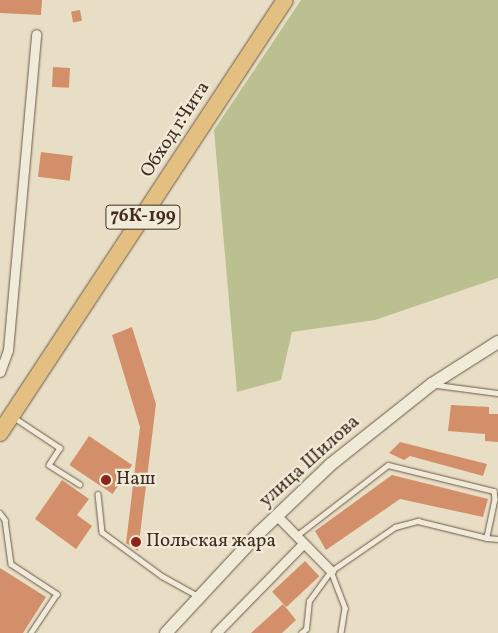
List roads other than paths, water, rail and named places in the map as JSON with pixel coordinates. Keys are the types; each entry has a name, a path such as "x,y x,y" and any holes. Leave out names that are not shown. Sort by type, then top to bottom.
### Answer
{"highway":[{"name":"Обход г.Чита","path":"0,433 286,0"}],"main road":[{"name":"улица Шилова","path":"173,630 200,597 277,516 330,464 432,384 498,342"}],"street":[{"path":"0,372 8,350 11,325 36,34"},
{"path":"277,516 331,571"},
{"path":"216,633 303,544"}],"lane":[{"path":"432,384 498,393"},
{"path":"12,416 60,448 49,465 80,484"},
{"path":"296,536 388,465 494,491 495,499 486,538"},
{"path":"98,494 102,532 162,576 200,597"},
{"path":"0,513 5,520 12,564 57,594 31,633"},
{"path":"0,528 5,520"},
{"path":"301,633 306,629 309,601 331,571 395,527 418,521 486,538 498,539"},
{"path":"331,571 345,608 341,633"}],"place":[{"name":"Наш","path":"106,480"},
{"name":"Польская жара","path":"136,542"}]}
